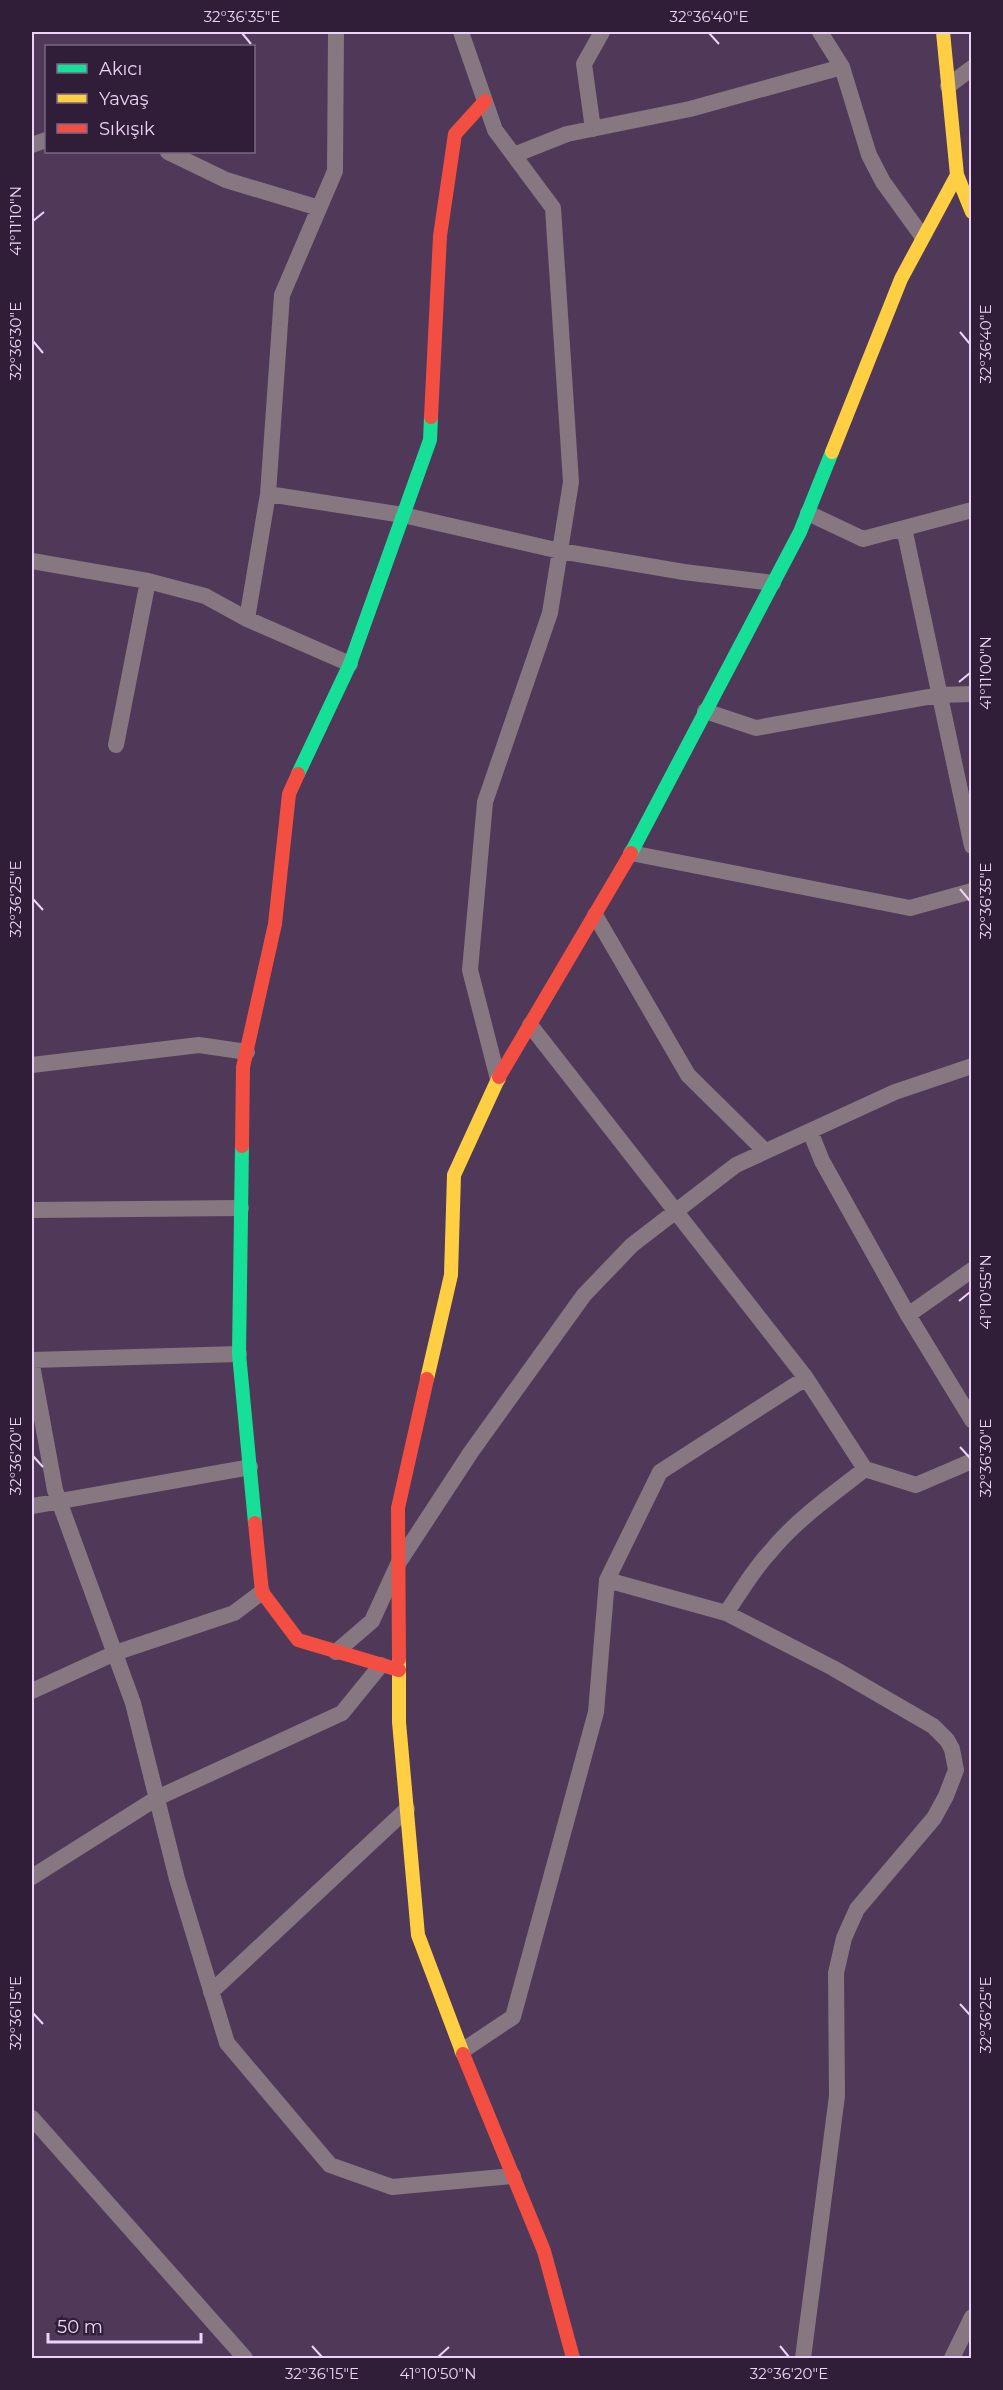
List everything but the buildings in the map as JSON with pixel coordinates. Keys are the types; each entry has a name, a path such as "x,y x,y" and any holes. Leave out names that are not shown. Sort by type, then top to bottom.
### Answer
{"street":[{"path":"247,620 268,494 282,295 335,171 336,32"},
{"path":"461,32 495,130 553,208 571,482 550,613 485,802 470,970 498,1078"},
{"path":"593,129 584,64 602,32"},
{"path":"820,32 842,67 869,154 883,182 922,236"},
{"path":"943,32 957,175 972,212"},
{"path":"514,155 567,134 690,109 842,67"},
{"path":"948,86 972,68"},
{"path":"399,1670 298,1640 262,1592 238,1354 243,1067 275,924 289,794 350,664 429,440 440,236 455,134 485,101"},
{"path":"170,153 226,180 319,208"},
{"path":"573,2358 544,2251 462,2051 418,1935 399,1722 398,1508 451,1275 454,1175 498,1078 631,854 773,583 808,513 878,335 922,236 957,175"},
{"path":"268,494 403,515 560,551 684,572 773,583"},
{"path":"808,513 863,539 972,510"},
{"path":"904,528 972,846"},
{"path":"32,561 148,581 205,596 247,620 350,664"},
{"path":"116,745 148,581"},
{"path":"705,711 756,728 939,695 972,694"},
{"path":"631,854 910,908 972,891"},
{"path":"595,915 688,1074 765,1151"},
{"path":"530,1025 806,1378 865,1469 916,1485 972,1461"},
{"path":"32,1065 199,1045 247,1052"},
{"path":"336,1652 372,1621 399,1562 471,1452 584,1295 632,1245 736,1165 895,1092 972,1066"},
{"path":"810,1131 822,1161 908,1315 972,1420"},
{"path":"32,1210 241,1208"},
{"path":"908,1315 972,1270"},
{"path":"32,1360 238,1354"},
{"path":"32,1365 59,1502 133,1703 177,1879 227,2043 330,2165 392,2187 513,2176"},
{"path":"462,2051 513,2017 535,1944 596,1712 607,1580 660,1472 806,1378"},
{"path":"32,1506 250,1467"},
{"path":"726,1613 768,1554 783,1537 815,1507 865,1469"},
{"path":"607,1580 726,1613 833,1668 933,1726 947,1740 955,1759 956,1770 940,1807 857,1909 839,1955 836,1973 837,2096 803,2358"},
{"path":"32,1691 115,1653 234,1613 262,1592"},
{"path":"32,1877 157,1798 342,1713 381,1665"},
{"path":"212,1992 407,1809"},
{"path":"32,2118 245,2358"},
{"path":"952,2358 972,2317"}],"traffic: fast":[{"path":"298,774 350,664 430,440 431,417"},
{"path":"631,853 800,532 832,452"},
{"path":"242,1146 239,1354 255,1523"}],"traffic: slow":[{"path":"943,32 957,175 972,212"},
{"path":"832,452 901,279 957,175"},
{"path":"427,1379 451,1275 454,1175 499,1077"},
{"path":"399,1659 399,1722 418,1935 463,2054"}],"traffic: jam":[{"path":"431,417 440,236 455,134 485,101"},
{"path":"242,1146 243,1067 275,924 289,794 298,774"},
{"path":"499,1077 631,853"},
{"path":"399,1659 398,1508 427,1379"},
{"path":"255,1523 262,1592 298,1640 399,1670"},
{"path":"463,2054 544,2251 573,2358"}]}
